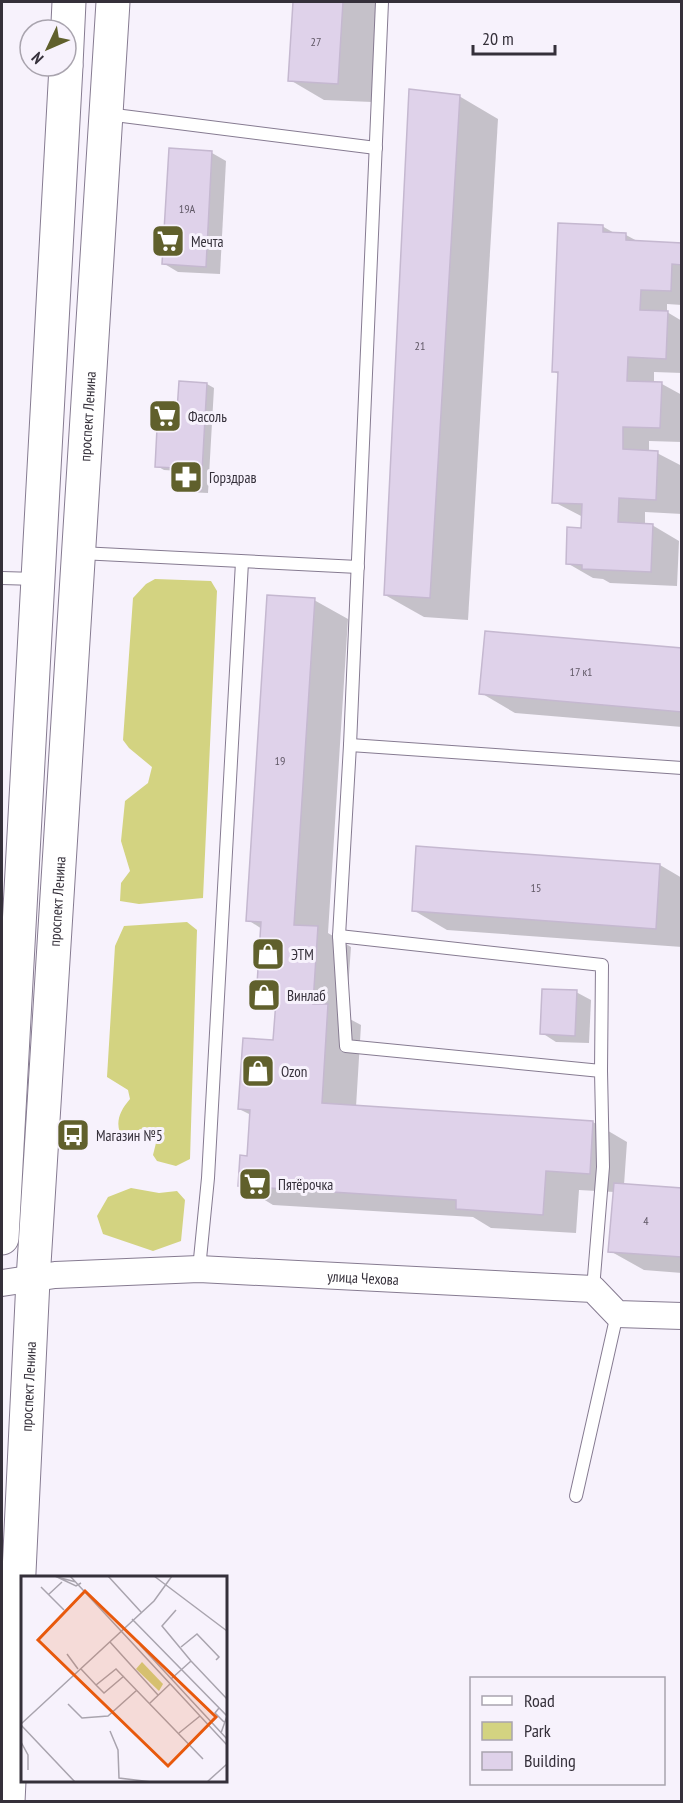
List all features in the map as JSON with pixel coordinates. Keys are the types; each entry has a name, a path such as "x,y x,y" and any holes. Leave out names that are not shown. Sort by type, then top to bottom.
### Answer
{"main road":[{"path":"68,18 69,2"},
{"name":"проспект Ленина","path":"8,1802 33,1280 113,2"},
{"path":"2,1238 65,78"}],"street":[{"name":"улица Чехова","path":"2,1283 55,1275 200,1269 593,1289"},
{"path":"593,1289 616,1314 681,1316"}],"lane":[{"path":"382,2 350,744 339,936 346,1046 601,1071"},
{"path":"106,114 376,148"},
{"path":"79,553 358,567"},
{"path":"200,1269 208,1178 242,562"},
{"path":"2,578 38,579"},
{"path":"350,744 681,768"},
{"path":"339,936 602,965 603,1167 593,1289"},
{"path":"576,1496 616,1314"}],"green space":[{"path":"155,579 211,581 217,591 203,898 139,904 120,901 121,883 130,871 121,841 125,801 148,783 152,767 123,740 133,598 146,584"},
{"path":"187,922 197,930 190,1159 176,1166 157,1161 153,1155 157,1139 150,1131 140,1129 124,1141 118,1124 120,1114 130,1099 128,1090 107,1077 115,946 124,926"},
{"path":"131,1188 159,1193 177,1191 185,1200 181,1241 153,1251 103,1234 97,1216 108,1197"}],"building":[{"path":"293,2 343,2 338,84 288,81"},
{"path":"409,89 460,95 430,598 384,595"},
{"path":"169,148 212,151 206,267 162,264"},
{"path":"558,223 603,225 603,232 626,233 626,240 682,243 682,265 672,264 671,291 641,290 640,310 668,311 666,359 628,357 627,381 662,382 660,428 623,427 623,449 658,451 656,500 619,498 618,522 653,524 651,572 582,569 582,565 566,564 567,527 581,528 582,504 552,503 558,372 552,372"},
{"path":"179,381 207,383 201,490 176,489 177,468 155,467 158,409 177,411"},
{"path":"267,595 315,598 294,925 318,926 313,1004 328,1004 322,1103 593,1121 590,1174 546,1171 543,1215 456,1209 456,1200 238,1186 240,1155 247,1156 250,1110 238,1109 243,1038 273,1040 276,1001 256,1000 261,922 246,921"},
{"path":"485,631 682,648 682,712 479,694"},
{"path":"416,846 660,864 656,929 412,911"},
{"path":"542,989 577,990 575,1036 540,1034"},
{"path":"614,1183 682,1188 682,1257 608,1252"}],"place":[{"name":"Мечта","path":"168,241"},
{"name":"Фасоль","path":"165,416"},
{"name":"Горздрав","path":"186,477"},
{"name":"ЭТМ","path":"268,954"},
{"name":"Винлаб","path":"264,995"},
{"name":"Ozon","path":"258,1071"},
{"name":"Магазин №5","path":"73,1135"},
{"name":"Пятёрочка","path":"255,1184"}]}
